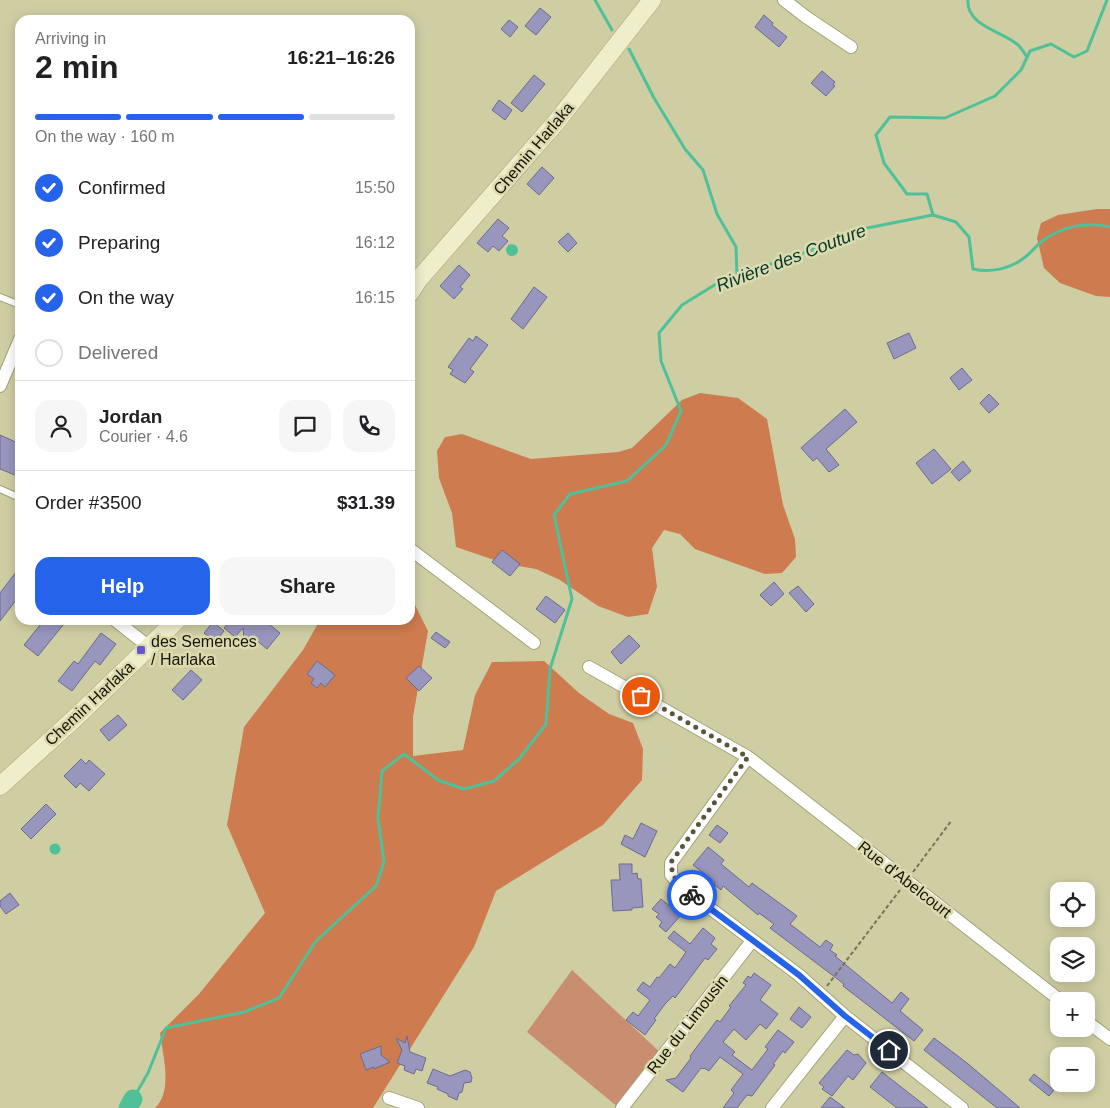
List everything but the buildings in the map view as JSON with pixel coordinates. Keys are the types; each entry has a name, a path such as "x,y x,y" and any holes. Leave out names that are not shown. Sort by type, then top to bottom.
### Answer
{"street":[{"name":"Chemin Harlaka","path":"415,285 558,120 652,0"},
{"path":"784,0 851,47"},
{"path":"0,386 15,351"},
{"path":"415,553 534,643"},
{"path":"121,625 149,647"},
{"name":"Chemin Harlaka","path":"0,786 73,720 172,625"},
{"name":"Rue d'Abelcourt","path":"590,667 748,757 1050,992"},
{"path":"748,757 671,862 671,875 683,888 799,975 845,1016 962,1108"},
{"name":"Rue du Limousin","path":"622,1108 752,941"},
{"path":"772,1108 845,1016"},
{"path":"1095,1028 1110,1039"},
{"path":"389,1098 418,1108"}],"lane":[{"path":"0,297 15,303"},
{"path":"0,489 15,496"}],"path":[{"path":"820,994 952,820"}],"shaded area":[{"path":"1110,209 1110,297 1096,296 1060,283 1044,268 1037,238 1041,223 1058,215"},
{"path":"512,244 518,250 512,256 506,250"},
{"path":"700,393 738,398 767,419 783,505 795,539 796,557 782,573 765,574 695,549 680,534 664,530 652,548 657,587 648,614 628,617 598,606 560,580 536,569 506,564 456,547 452,513 439,478 437,451 445,437 462,434 531,459 618,452 632,448 682,400"},
{"path":"415,605 428,631 413,717 413,756 463,750 475,695 492,662 544,661 579,693 609,714 633,723 643,749 642,780 603,825 496,891 474,947 373,1108 155,1108 161,1101 165,1083 160,1033 199,994 265,913 227,825 244,727 303,650 317,625 415,625"},
{"path":"55,843 61,849 55,855 49,849"},
{"path":"572,970 663,1055 619,1108 527,1032"}],"waterway":[{"path":"595,0 612,30"},
{"path":"968,0 969,9 978,21 1017,44 1027,57"},
{"path":"933,215 927,194 907,194 884,163 876,135 890,117 945,118 995,96 1021,70 1030,51 1051,44 1074,57 1087,51 1107,0"},
{"path":"629,49 654,98 685,149 703,170 717,214 736,247 737,275"},
{"name":"Rivière des Couture","path":"136,1108 133,1099 148,1073 166,1028 244,1012 279,998 316,941 376,886 384,862 378,818 382,771 404,754 438,780 464,789 494,781 519,759 546,724 550,669 572,599 554,515 570,494 627,481 666,445 681,411 661,361 659,333 682,305 721,281 815,249 852,231 933,215 956,222 969,237 973,269 986,271 1013,265 1056,232 1083,225 1110,227"},
{"name":"Rivière des Couture","path":"128,1108 133,1099"}],"way so far":[{"path":"641,696 748,757 671,862 671,875 692,895"}],"place":[{"name":"des Semences / Harlaka","path":"141,650"}],"route":[{"path":"692,895 799,975 845,1016 889,1050"}]}
